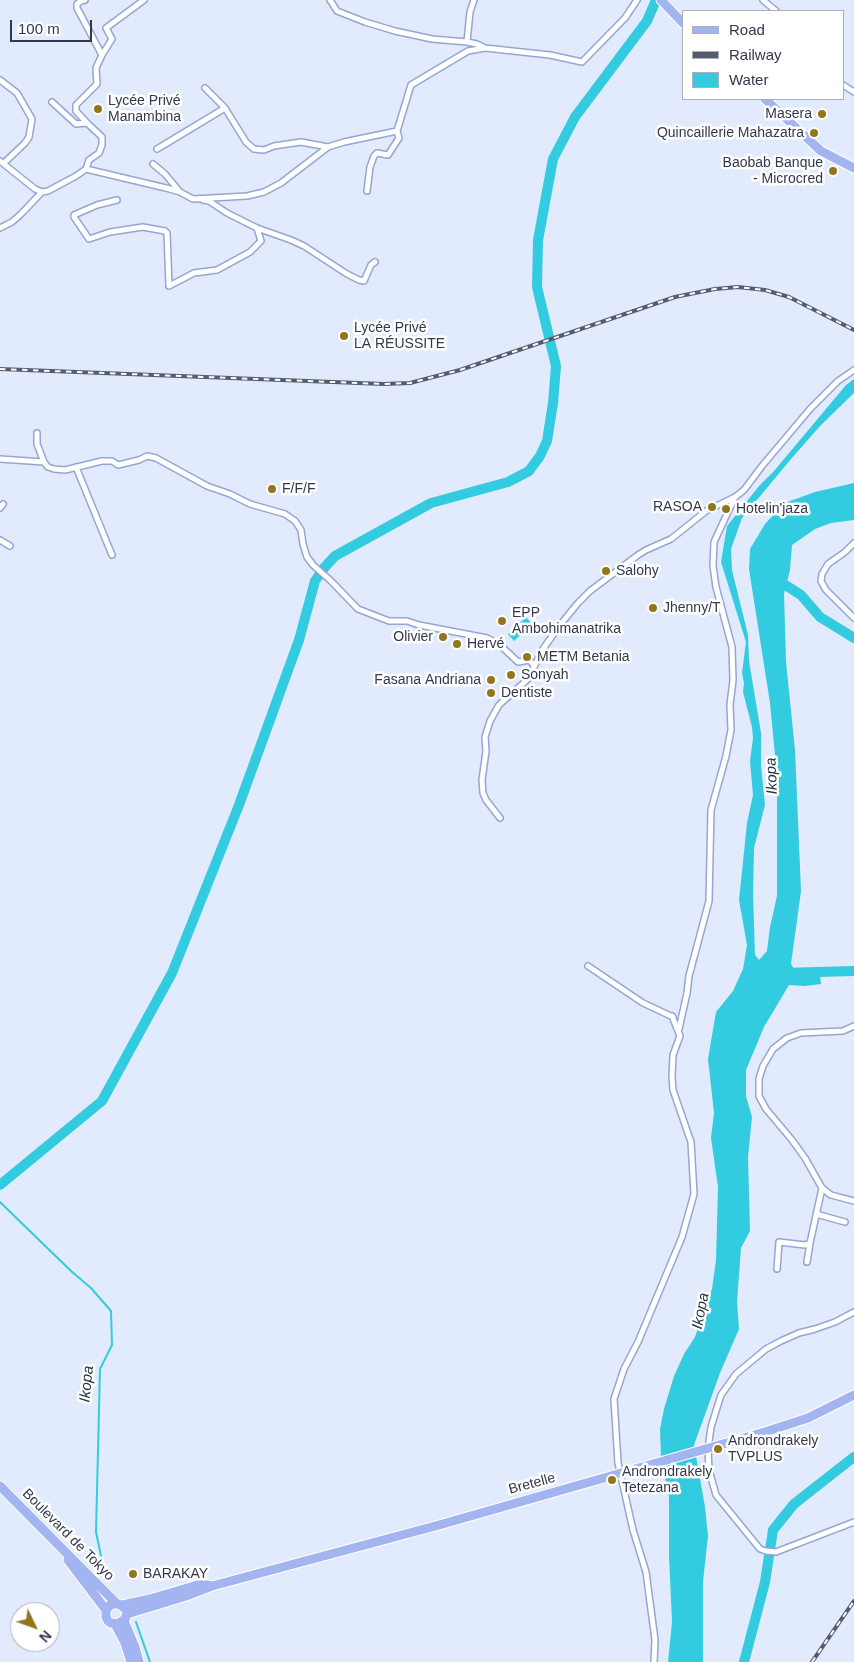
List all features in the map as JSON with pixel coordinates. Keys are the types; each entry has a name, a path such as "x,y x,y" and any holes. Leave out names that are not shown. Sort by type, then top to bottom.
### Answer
{"main road":[{"path":"664,1 682,22"},
{"path":"766,100 821,151 854,168"},
{"name":"Bretelle","path":"122,1620 212,1586 620,1474 808,1418 854,1395"},
{"name":"Boulevard de Tokyo","path":"0,1486 120,1604"},
{"path":"60,1547 71,1566 106,1610 106,1617 111,1623 122,1620"},
{"name":"Bretelle","path":"120,1604 150,1600 201,1584 212,1586"},
{"path":"106,1610 111,1604 120,1604 125,1643 131,1662"},
{"path":"122,1620 140,1662"}],"street":[{"path":"85,0 77,4 77,8 102,55"},
{"path":"0,228 12,222 42,192 62,184 86,170 89,160 99,153 102,137 76,111 76,106 97,84 96,68 112,39 106,28 144,0"},
{"path":"330,0 337,11 364,22 432,39 467,42 485,48"},
{"path":"467,42 470,12 474,0"},
{"path":"368,191 370,167 374,156 378,153 388,155 399,138 397,131 411,85 468,51 485,48 550,55 582,62 625,18 638,0"},
{"path":"763,0 775,10"},
{"path":"0,80 17,93 32,119 29,137 25,143 2,162 35,189 42,192"},
{"path":"205,88 224,108 246,142 254,149 264,150 274,146 301,142 328,147"},
{"path":"52,102 76,124 87,123"},
{"path":"157,149 224,108"},
{"path":"193,199 247,196 264,192 281,183 328,147 397,131"},
{"path":"153,164 165,174 180,192"},
{"path":"86,170 180,192 193,199 209,201 227,214 304,246 359,280 364,281 371,265 376,262"},
{"path":"117,200 97,205 74,215 74,217 89,239 110,232 143,227 165,231 167,233 169,286 194,273 217,270 250,252 261,241 257,228"},
{"path":"500,818 486,800 483,792 482,780 486,751 485,736 499,704 528,679 534,665 560,625 590,591 638,555 671,539 706,512 744,490 810,409 838,381 854,370"},
{"path":"38,433 36,444 44,462 54,469 65,470 102,461 112,461 118,465 147,456 156,458 207,486 262,508 284,514 295,521 301,530 307,556 318,570 358,609 389,621 407,620 419,625 487,638 500,644 518,662 529,660 534,665"},
{"path":"0,459 44,462"},
{"path":"76,467 112,555"},
{"path":"588,966 643,1003 672,1016 679,1029 689,976 709,901 711,810 731,730 732,648 716,587 713,566 714,542 734,497"},
{"path":"717,506 725,515"},
{"path":"0,540 10,546"},
{"path":"854,543 824,568 821,581 826,590 854,618"},
{"path":"654,1662 655,1640 646,1572 620,1474 614,1399 624,1370 638,1342 682,1237 694,1194 691,1142 672,1090 673,1055 680,1036 672,1016"},
{"path":"854,1026 843,1031 801,1033 787,1038 773,1049 763,1066 759,1079 759,1096 766,1109 792,1140 822,1188 831,1195 854,1201"},
{"path":"807,1262 822,1188"},
{"path":"816,1214 845,1222"},
{"path":"777,1269 779,1242 805,1245 810,1243"},
{"path":"854,1312 835,1322 799,1333 781,1341 766,1349 736,1374 721,1394 706,1449 709,1470 716,1495 760,1548 766,1551 776,1552 854,1522"}],"water":[{"path":"854,379 854,393 821,425 742,518 731,549 732,570 748,635 749,661 761,733 761,765 765,805 754,848 753,895 755,955 759,960 767,951 777,896 777,776 770,703 749,569 750,549 765,524 785,503 815,492 854,483 854,520 831,523 815,529 792,545 790,570 784,594 786,662 795,750 801,891 791,964 799,977 820,976 821,984 789,985 764,1027 746,1070 746,1096 752,1117 748,1157 750,1231 741,1248 737,1302 739,1329 720,1373 694,1445 708,1536 703,1582 703,1662 668,1662 672,1622 669,1498 661,1457 660,1429 674,1376 684,1354 695,1337 712,1289 716,1260 718,1187 711,1138 714,1113 708,1059 716,1012 733,991 743,969 747,945 739,900 747,823 753,795 750,761 753,738 743,692 742,673 746,642 721,562 727,526 846,385"},
{"path":"526,617 532,624 514,641 508,634"}],"waterway":[{"path":"0,1185 102,1101 172,973 239,805 299,640 315,581 324,568 335,556 431,503 508,482 529,471 540,456 547,441 556,366 537,287 538,240 553,159 575,117 647,21 656,0"},
{"name":"Ikopa","path":"776,579 801,595 820,617 854,638"},
{"name":"Ikopa","path":"782,973 854,971"},
{"name":"Ikopa","path":"0,1202 91,1288 111,1311 112,1345 100,1369 96,1532 101,1556"},
{"name":"Ikopa","path":"744,1662 765,1582 773,1530 794,1504 854,1457"},
{"name":"Ikopa","path":"136,1622 150,1662"}],"railway":[{"path":"0,369 384,384 410,383 460,370 675,297 715,289 738,287 765,290 789,297 854,330"},
{"path":"812,1662 854,1601"}],"place":[{"name":"Lycée Privé Manambina","path":"98,109"},
{"name":"Masera","path":"822,114"},
{"name":"Quincaillerie Mahazatra","path":"814,133"},
{"name":"Baobab Banque - Microcred","path":"833,171"},
{"name":"Lycée Privé LA RÉUSSITE","path":"344,336"},
{"name":"F/F/F","path":"272,489"},
{"name":"RASOA","path":"712,507"},
{"name":"Hotelin'jaza","path":"726,509"},
{"name":"Salohy","path":"606,571"},
{"name":"Jhenny/T","path":"653,608"},
{"name":"EPP Ambohimanatrika","path":"502,621"},
{"name":"Olivier","path":"443,637"},
{"name":"Hervé","path":"457,644"},
{"name":"METM Betania","path":"527,657"},
{"name":"Sonyah","path":"511,675"},
{"name":"Fasana Andriana","path":"491,680"},
{"name":"Dentiste","path":"491,693"},
{"name":"Androndrakely TVPLUS","path":"718,1449"},
{"name":"Androndrakely Tetezana","path":"612,1480"},
{"name":"BARAKAY","path":"133,1574"}]}
